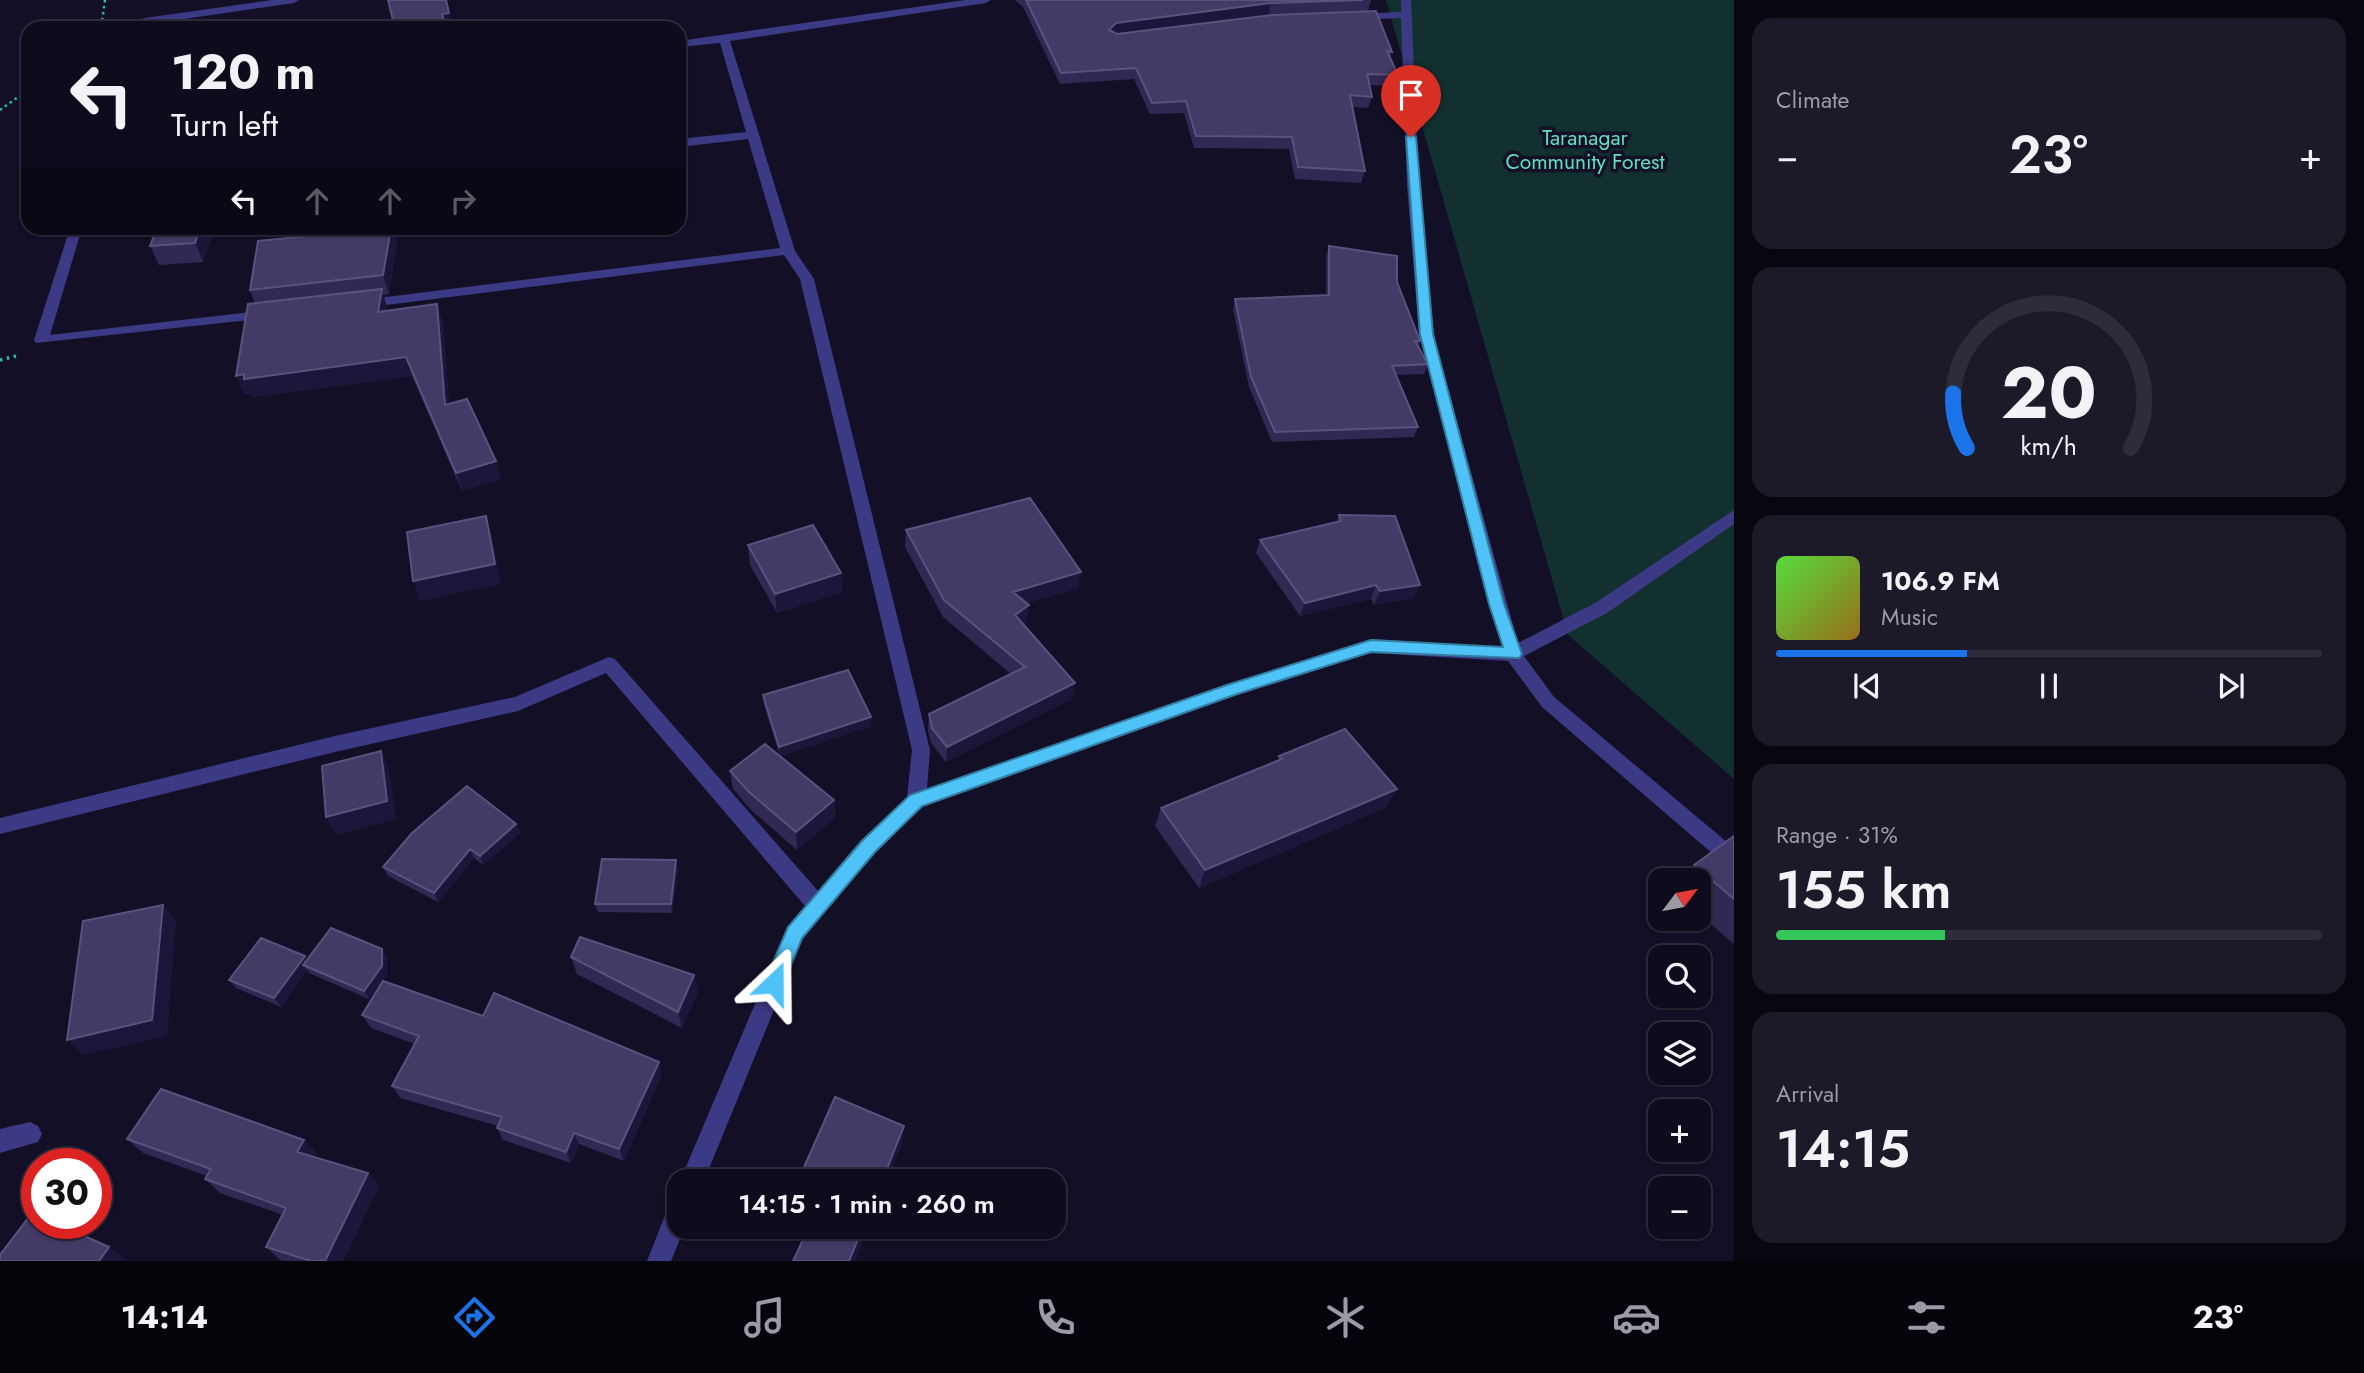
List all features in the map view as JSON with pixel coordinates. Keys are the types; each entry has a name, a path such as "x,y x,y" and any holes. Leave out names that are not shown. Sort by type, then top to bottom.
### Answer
{"street":[{"path":"145,21 294,0"},
{"path":"686,43 990,0"},
{"path":"1338,17 1406,7 1413,186 1426,334 1497,604 1514,654 1548,702 1734,860"},
{"path":"724,39 788,251 807,279 921,750 916,801"},
{"path":"686,142 752,135"},
{"path":"74,235 41,340 282,313"},
{"path":"348,305 788,251"},
{"path":"697,1169 795,933 868,846 916,801 1233,689 1371,646 1514,654 1601,608 1734,516"},
{"path":"0,826 322,747 519,704 609,664 818,906"},
{"path":"0,1141 30,1134"},
{"path":"659,1261 668,1239"}],"path":[{"path":"0,110 21,95"}],"green space":[{"name":"Taranagar Community Forest","path":"1386,0 1734,0 1734,779 1568,635"}],"building":[{"path":"388,0 446,0 449,13 442,14 444,21 393,21"},
{"path":"1026,0 1363,0 1271,3 1116,23 1109,30 1117,34 1272,15 1376,11 1392,52 1387,51 1398,75 1367,74 1372,97 1350,95 1365,171 1298,167 1292,137 1196,136 1186,101 1152,103 1136,68 1061,73"},
{"path":"154,235 198,235 195,243 150,246"},
{"path":"390,235 383,275 250,290 258,241 308,236"},
{"path":"1329,246 1397,256 1397,282 1420,341 1415,341 1428,364 1392,366 1418,427 1275,432 1251,377 1235,299 1329,295"},
{"path":"382,289 378,312 437,304 445,405 467,399 496,461 456,473 406,357 244,379 244,374 236,376 248,304"},
{"path":"1030,498 1081,572 1013,592 1029,605 1015,615 1075,683 947,747 932,728 929,714 1025,667 944,600 906,530"},
{"path":"1339,515 1395,516 1420,585 1380,591 1376,585 1305,603 1260,540 1341,521"},
{"path":"486,516 495,564 413,581 407,532"},
{"path":"813,525 841,573 775,594 748,545"},
{"path":"848,670 871,717 779,747 763,695"},
{"path":"1345,729 1397,789 1205,870 1161,808 1282,759 1279,756"},
{"path":"765,744 834,800 796,832 749,792 730,771"},
{"path":"381,751 387,801 326,817 322,766"},
{"path":"467,786 516,824 480,856 470,849 434,893 383,867 412,833"},
{"path":"1734,836 1734,899 1712,880 1712,868 1698,868 1694,865"},
{"path":"602,859 676,860 671,904 595,904"},
{"path":"163,905 152,1020 67,1040 83,921"},
{"path":"331,928 382,949 382,966 364,991 303,965"},
{"path":"580,937 694,975 678,1012 571,957"},
{"path":"261,938 305,956 274,998 229,980"},
{"path":"383,981 483,1016 494,993 659,1062 619,1149 574,1133 566,1152 497,1128 502,1117 392,1086 419,1036 362,1015"},
{"path":"161,1089 304,1140 297,1152 368,1173 325,1261 311,1261 266,1247 286,1208 205,1179 211,1169 127,1139"},
{"path":"835,1097 904,1126 887,1169 803,1169"},
{"path":"21,1227 21,1239 91,1239 109,1247 99,1261 0,1261 0,1255"},
{"path":"803,1239 858,1239 849,1261 793,1261"}],"route":[{"path":"774,983 795,933 868,846 916,801 1233,689 1371,646 1514,654 1497,604 1426,334 1411,137"}]}
